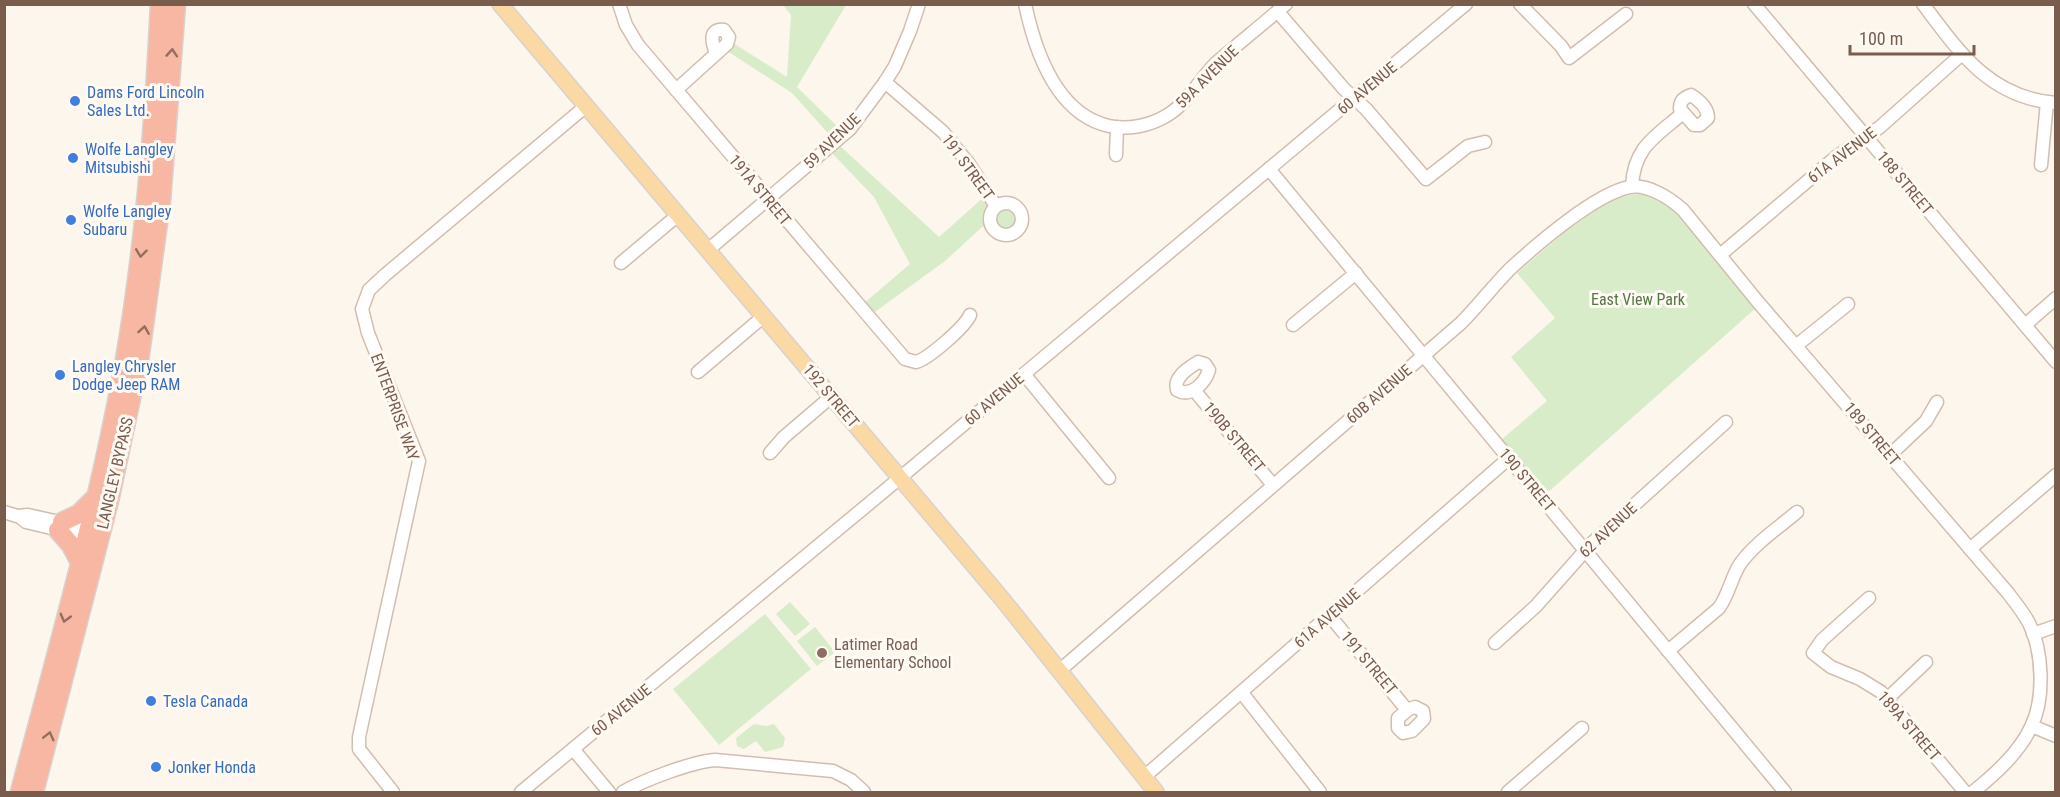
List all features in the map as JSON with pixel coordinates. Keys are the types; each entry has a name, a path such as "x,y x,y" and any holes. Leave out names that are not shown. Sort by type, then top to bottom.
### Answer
{"highway":[{"name":"LANGLEY BYPASS","path":"20,792 80,562 94,534 97,496 122,377 141,254 153,132 160,4"},
{"name":"LANGLEY BYPASS","path":"34,792 94,534 122,445 139,361 161,201 176,4"},
{"path":"80,562 60,526 79,514 97,496"}],"main road":[{"name":"192 STREET","path":"500,4 1003,600 1156,792"}],"street":[{"name":"191A STREET","path":"619,4 633,37 768,200 905,359 915,362 924,358 964,324 970,315"},
{"name":"59 AVENUE","path":"708,250 850,129 885,82 902,51 919,4"},
{"path":"1024,4 1038,49 1049,74 1063,96 1071,105 1092,120 1118,128 1116,155"},
{"name":"60 AVENUE","path":"520,792 901,478 1466,4"},
{"path":"1520,4 1561,46 1569,58 1626,14"},
{"name":"188 STREET","path":"1754,4 2055,362"},
{"path":"1923,4 1976,69 1998,86 2025,98 2051,103 2041,165"},
{"path":"1282,8 1354,98 1426,179 1468,146 1485,142"},
{"name":"59A AVENUE","path":"1118,128 1138,127 1168,115 1184,101 1216,63 1282,8"},
{"path":"676,90 716,53"},
{"name":"61A AVENUE","path":"1720,255 1836,157 1866,137 1962,54"},
{"name":"191 STREET","path":"885,82 943,132 974,170 996,206"},
{"name":"ENTERPRISE WAY","path":"393,792 359,749 359,737 419,460 368,333 362,309 369,290 385,274 586,106"},
{"path":"1632,186 1634,165 1639,154 1683,113"},
{"name":"190 STREET","path":"1269,169 1785,792"},
{"name":"189 STREET","path":"1632,186 1648,189 1674,201 2016,603 2033,634 2040,667 2041,687 2032,726"},
{"name":"60B AVENUE","path":"1059,671 1461,322 1510,268 1570,219 1603,196 1632,186"},
{"path":"621,263 678,214"},
{"path":"1293,325 1356,273"},
{"path":"2025,325 2055,298"},
{"path":"1797,345 1848,304"},
{"path":"698,372 764,316"},
{"path":"1024,374 1109,478"},
{"name":"190B STREET","path":"1194,390 1273,485"},
{"path":"770,453 784,437 832,396"},
{"path":"1890,455 1926,421 1938,402"},
{"name":"62 AVENUE","path":"1495,643 1536,606 1585,550 1726,422"},
{"name":"61A AVENUE","path":"1144,777 1509,459"},
{"path":"1970,549 2055,475"},
{"path":"4,512 17,516 28,515 94,534"},
{"path":"1668,651 1719,608 1725,600 1740,565 1751,552 1797,512"},
{"name":"189A STREET","path":"1869,598 1822,640 1813,653 1831,667 1872,686 1887,699 1965,792"},
{"name":"191 STREET","path":"1330,616 1407,710"},
{"path":"2033,634 2055,626"},
{"path":"1887,699 1926,662"},
{"path":"1242,693 1320,792"},
{"path":"1973,792 2012,755 2032,726 2055,736"},
{"path":"1508,792 1582,728"},
{"path":"573,749 609,792"},
{"path":"623,792 697,763 715,760 833,771 851,780 864,792"}],"green space":[{"path":"783,5 846,5 797,87 842,131 833,139 792,93 727,51 733,43 787,77 791,15"},
{"path":"839,145 939,237 984,197 988,209 989,225 982,227 945,261 872,314 863,304 910,264 874,197 831,152"},
{"name":"East View Park","path":"1640,194 1658,199 1674,211 1756,308 1546,494 1501,440 1547,401 1511,357 1555,318 1517,273 1565,232 1609,201"},
{"path":"1007,208 1015,211 1018,219 1015,227 1007,230 999,227 996,219 999,211"},
{"path":"790,602 810,624 795,636 776,614"},
{"path":"765,614 811,669 719,745 673,689"},
{"path":"815,627 835,652 817,666 797,641"},
{"path":"754,724 766,726 774,724 785,738 783,747 765,752 756,741 744,749 737,746 736,738"}],"place":[{"name":"Dams Ford Lincoln Sales Ltd.","path":"75,101"},
{"name":"Wolfe Langley Mitsubishi","path":"73,158"},
{"name":"Wolfe Langley Subaru","path":"71,220"},
{"name":"Langley Chrysler Dodge Jeep RAM","path":"60,375"},
{"name":"Latimer Road Elementary School","path":"822,653"},
{"name":"Tesla Canada","path":"151,701"},
{"name":"Jonker Honda","path":"156,767"}]}
